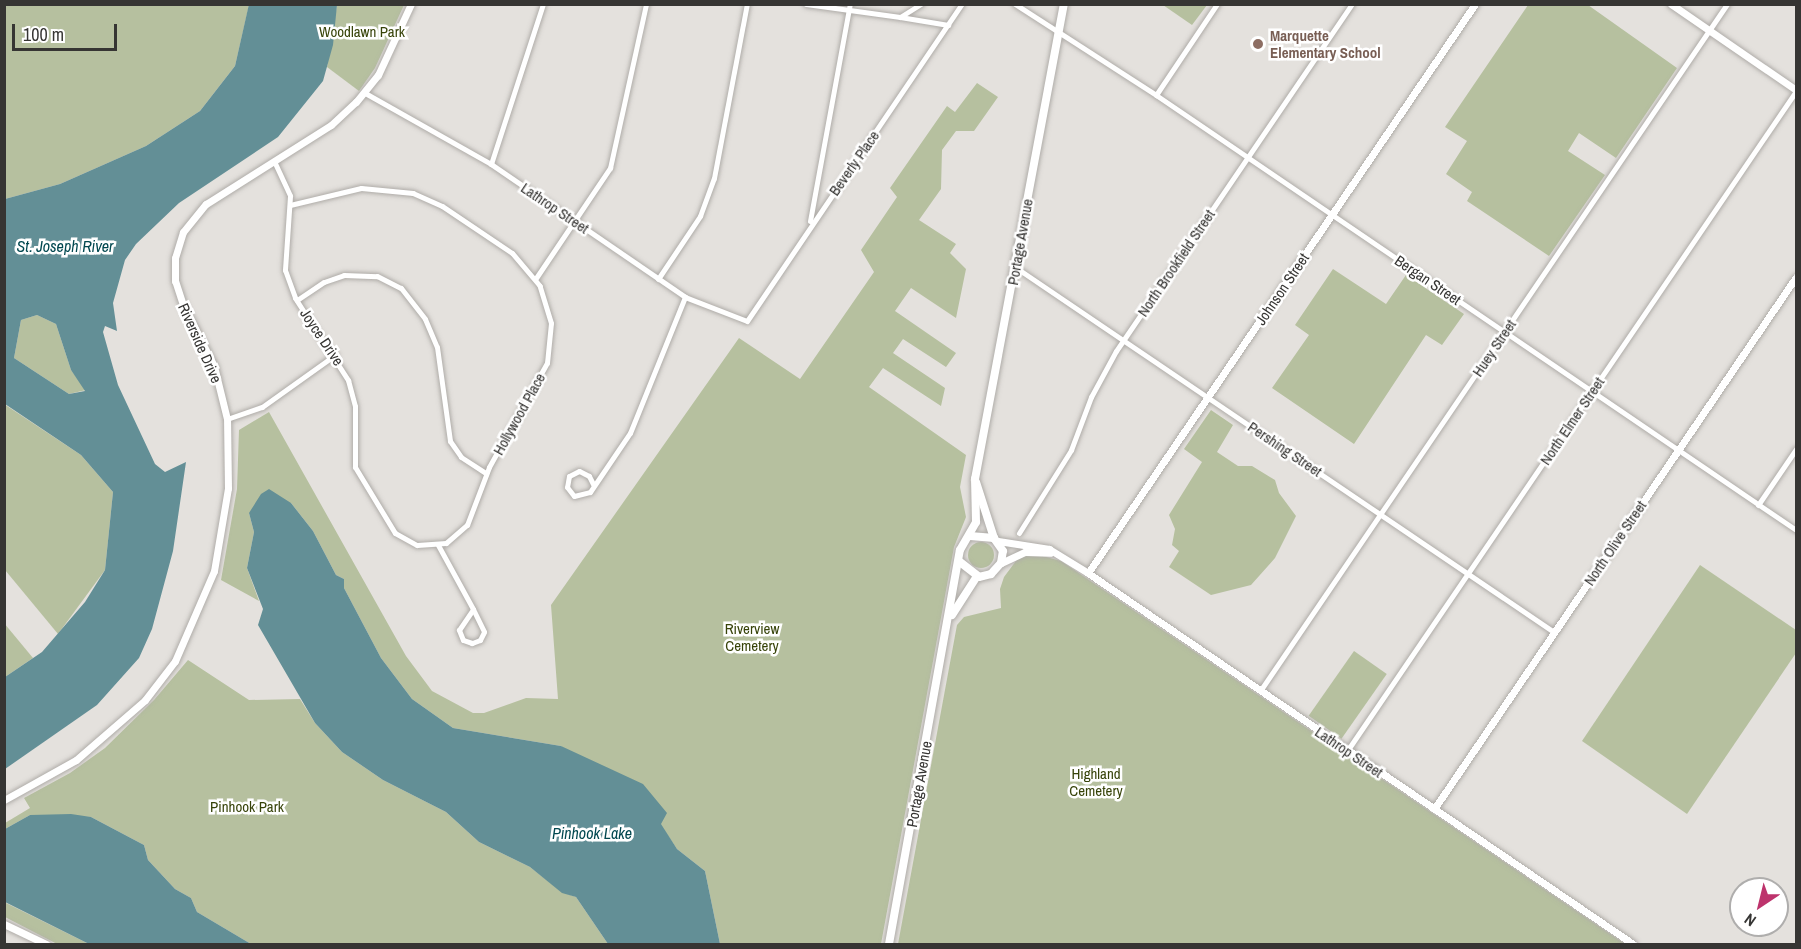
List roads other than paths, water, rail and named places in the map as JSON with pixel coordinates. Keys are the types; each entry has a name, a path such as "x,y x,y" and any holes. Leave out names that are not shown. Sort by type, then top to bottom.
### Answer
{"main road":[{"name":"Portage Avenue","path":"970,536 976,522 975,479 1064,4"},
{"name":"Portage Avenue","path":"975,479 996,539"},
{"path":"970,536 996,539 1002,551 1001,563 992,574 977,576 960,562 962,545 970,536"},
{"name":"Portage Avenue","path":"889,945 960,562"},
{"name":"Portage Avenue","path":"948,624 965,590 977,576"}],"street":[{"name":"Riverside Drive","path":"4,800 101,742 145,700 175,661 206,594 221,542 230,464 227,419 214,366 178,294 175,258 183,232 196,212 331,125 364,93 386,60 411,4"},
{"path":"491,164 543,4"},
{"path":"290,205 360,188 413,194 468,222 512,253 536,278 603,182 616,154 646,4"},
{"path":"658,279 700,216 714,178 747,4"},
{"path":"806,4 849,7 948,25"},
{"path":"900,17 921,4"},
{"name":"Beverly Place","path":"747,321 810,224 962,4"},
{"name":"Bergan Street","path":"1015,4 1156,95 1797,530"},
{"path":"1156,95 1218,4"},
{"name":"North Brookfield Street","path":"1018,532 1066,459 1099,382 1124,340 1352,4"},
{"name":"Johnson Street","path":"1088,573 1475,4"},
{"path":"1671,4 1797,90"},
{"name":"Huey Street","path":"1260,691 1727,4"},
{"path":"810,224 849,7"},
{"name":"North Elmer Street","path":"1347,751 1797,90"},
{"name":"Lathrop Street","path":"364,93 491,164 685,297 747,321"},
{"name":"Joyce Drive","path":"274,161 285,181 290,205 283,256 297,300 335,355 352,393 352,450 358,473 395,533 417,545 438,545"},
{"name":"Pershing Street","path":"1015,267 1554,632"},
{"path":"297,300 324,282 344,275 376,276 401,288 425,319 437,346 450,441 461,457 486,473"},
{"name":"North Olive Street","path":"1434,809 1797,277"},
{"name":"Hollywood Place","path":"438,545 454,538 467,525 486,473 547,363 551,322 536,278"},
{"path":"593,484 590,476 579,471 567,482 569,493 580,497 590,492 593,484 633,427 685,297"},
{"path":"227,419 262,407 335,355"},
{"path":"1758,505 1797,448"},
{"name":"Lathrop Street","path":"996,539 1049,549 1065,558 1633,945"},
{"path":"438,545 473,609 484,632 480,640 471,643 459,632 473,609"},
{"name":"Lathrop Street","path":"1001,563 1035,551 1065,558"},
{"path":"4,924 46,945"}],"water":[{"name":"St. Joseph River","path":"249,4 337,5 333,45 323,81 278,137 179,203 136,244 125,260 113,303 117,331 105,326 103,332 118,385 155,464 165,472 186,462 173,551 152,629 139,658 97,705 5,769 5,677 42,652 85,602 105,570 113,492 81,455 5,404 5,199 60,184 146,146 200,111 235,66","holes":["37,315 56,324 71,370 85,391 69,394 14,358 21,320"]},
{"name":"Pinhook Lake","path":"269,489 291,503 313,531 336,575 344,579 344,588 381,658 412,699 453,728 561,746 643,784 667,813 661,824 677,849 705,871 720,944 608,944 576,897 562,893 530,867 479,842 446,812 383,780 342,752 315,723 258,625 263,609 247,568 254,532 249,513 261,494"},
{"path":"71,814 91,817 144,845 148,860 175,889 191,898 197,912 251,944 89,944 5,902 5,829 30,815"}],"place":[{"name":"Marquette Elementary School","path":"1258,44"}],"park label":[{"name":"Woodlawn Park","path":"362,32"},
{"name":"Riverview Cemetery","path":"752,636"},
{"name":"Highland Cemetery","path":"1096,782"},
{"name":"Pinhook Park","path":"247,807"}]}
